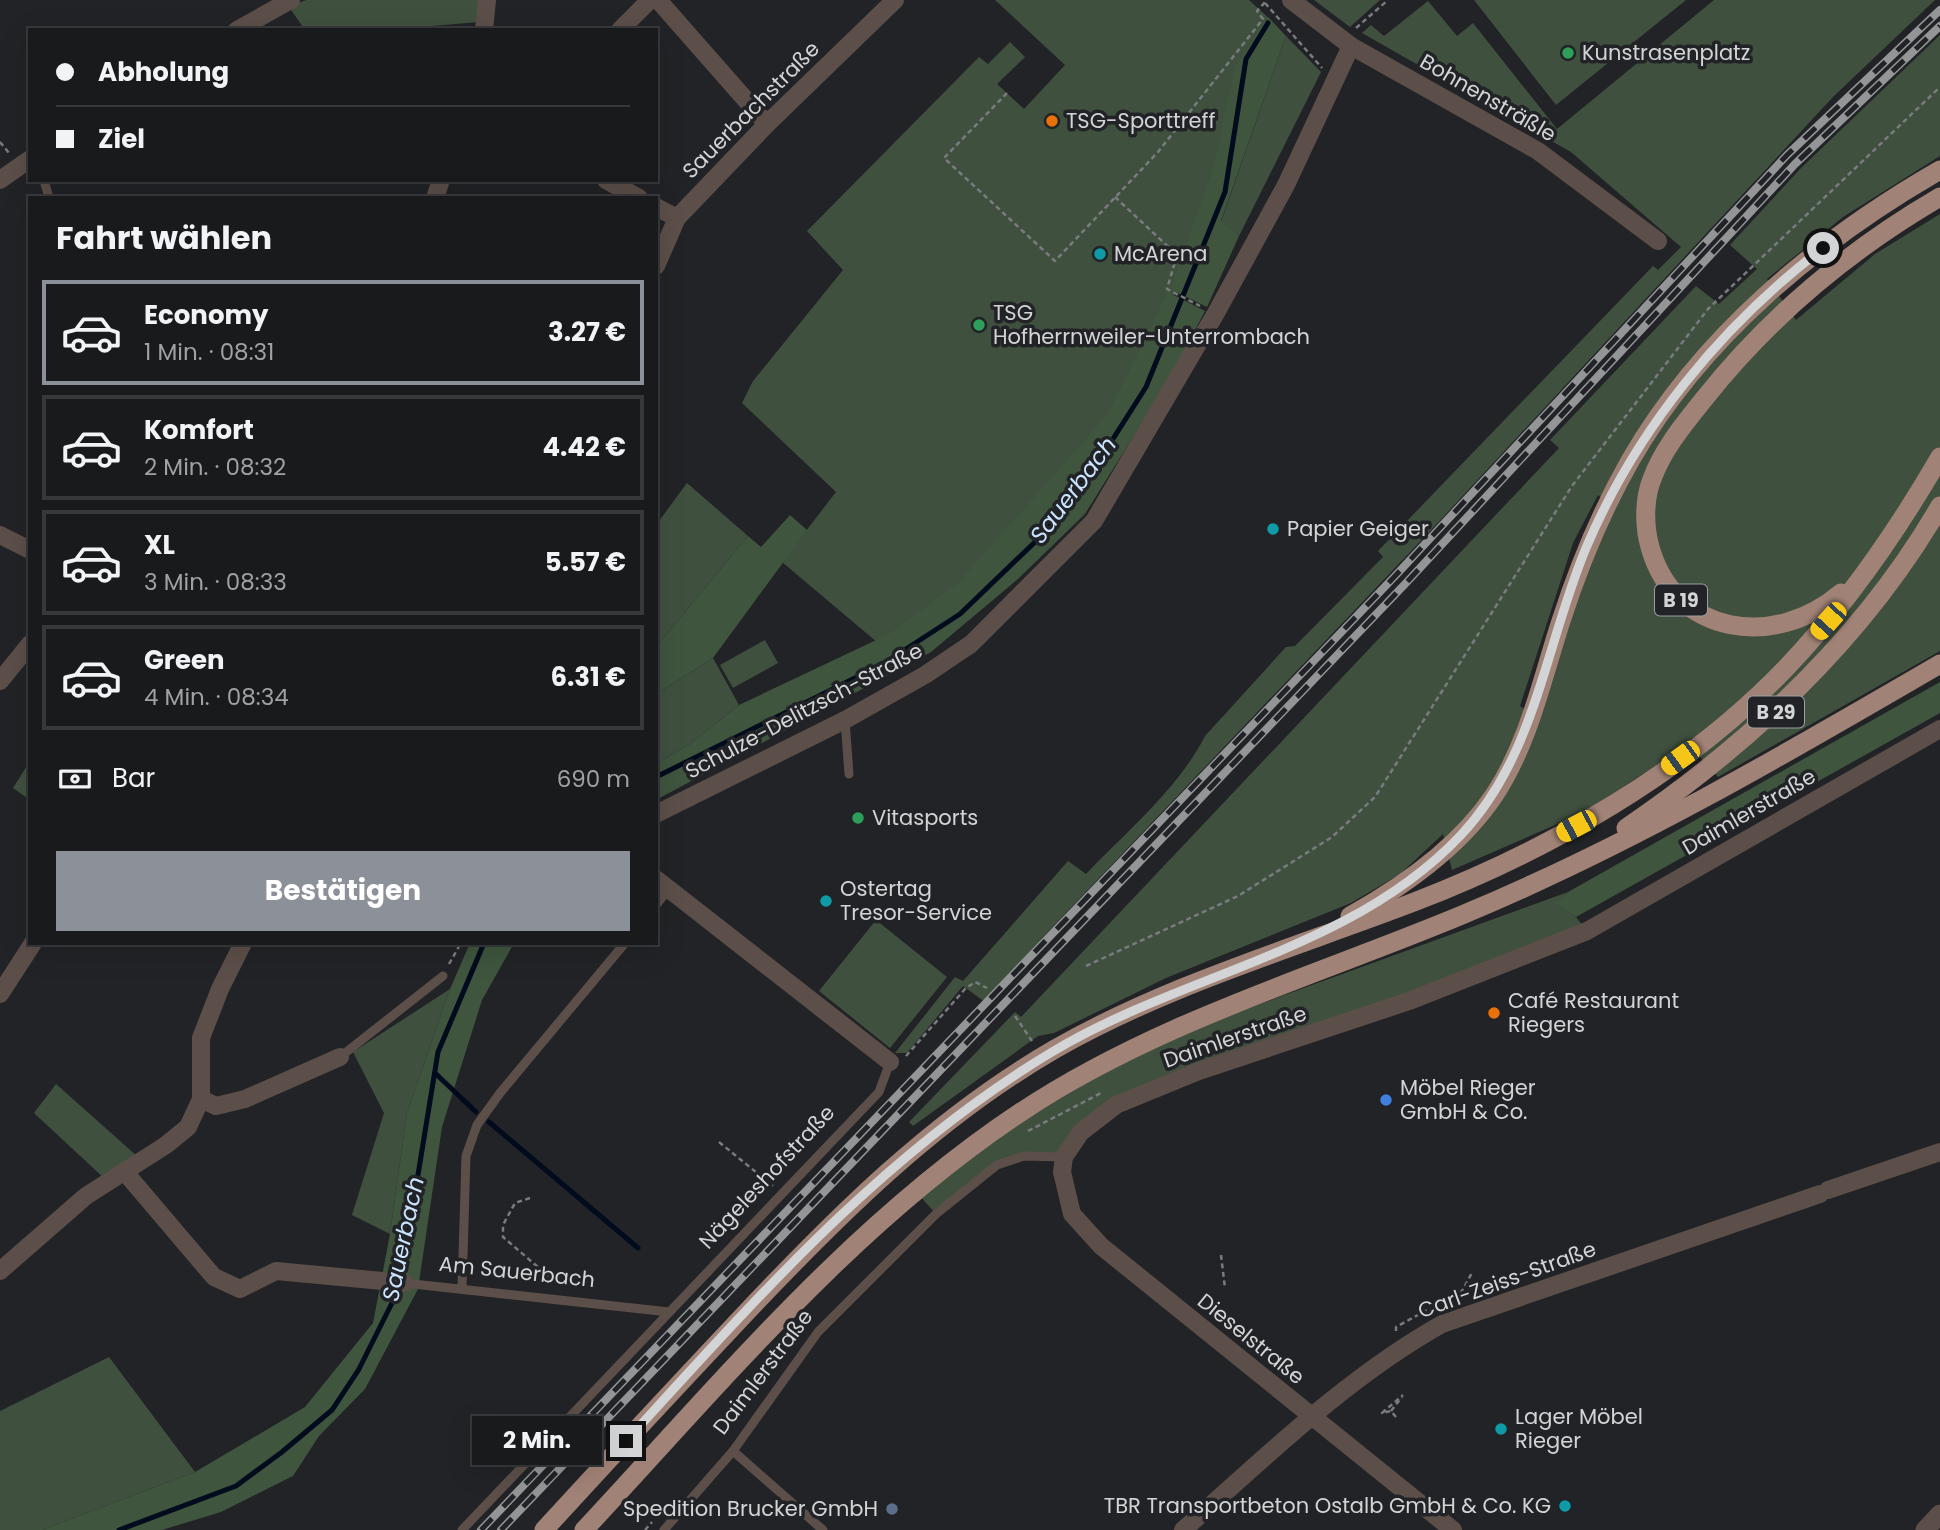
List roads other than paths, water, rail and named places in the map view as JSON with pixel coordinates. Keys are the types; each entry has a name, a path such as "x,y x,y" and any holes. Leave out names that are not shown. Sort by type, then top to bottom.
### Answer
{"highway":[{"name":"B 29","path":"1287,949 1379,900 1459,837 1494,795 1511,763 1530,721 1586,548 1631,459 1670,400 1739,321 1797,269 1888,202 1940,170"},
{"name":"B 19","path":"1940,197 1904,217 1784,309 1738,356 1669,445 1651,480 1646,504 1646,534 1653,558 1665,581 1684,604 1710,619 1740,628 1779,625 1809,616 1833,599 1875,561 1940,457"},
{"name":"B 29","path":"584,1530 841,1258 898,1204 1023,1111 1123,1053 1205,1014 1462,915 1563,868 1698,779 1777,711 1843,641 1889,582 1940,506"},
{"name":"B 29","path":"544,1530 812,1243 892,1166 977,1099 1054,1050 1112,1019 1419,900 1485,872 1592,817 1697,746 1784,670 1875,561"},
{"path":"1563,868 1607,851 1940,664"}],"street":[{"path":"241,28 291,0"},
{"path":"484,28 487,0"},
{"path":"622,28 649,0"},
{"path":"658,0 767,124"},
{"name":"Sauerbachstraße","path":"658,261 677,218 874,6 895,0"},
{"name":"Bohnensträßle","path":"1291,0 1348,44 1538,151 1658,241"},
{"name":"Schulze-Delitzsch-Straße","path":"658,813 845,720 925,675 971,643 1094,521 1286,185 1336,83 1348,44"},
{"path":"0,180 28,160"},
{"path":"610,182 635,196"},
{"path":"658,208 677,218"},
{"path":"0,535 28,549"},
{"path":"0,681 28,646"},
{"name":"Daimlerstraße","path":"1064,1157 1081,1132 1116,1105 1199,1071 1409,1001 1587,931 1940,729"},
{"path":"663,884 890,1062"},
{"path":"0,995 32,945"},
{"path":"0,1271 86,1196 166,1145 188,1127 201,1099 201,1038 220,989 242,945"},
{"path":"201,1099 216,1106 245,1099 340,1057"},
{"name":"Carl-Zeiss-Straße","path":"1183,1530 1310,1417 1393,1352 1442,1324 1940,1152"},
{"name":"Dieselstraße","path":"1064,1157 1064,1187 1072,1214 1101,1245 1310,1417 1453,1530"},
{"name":"Am Sauerbach","path":"124,1171 214,1277 240,1290 276,1270 397,1281"},
{"path":"1925,1530 1940,1514"}],"lane":[{"path":"845,720 849,774"},
{"path":"462,1289 466,1156 477,1125 500,1093 623,945"},
{"path":"340,1057 443,976"},
{"name":"Nägeleshofstraße","path":"462,1530 879,1092 890,1062"},
{"name":"Daimlerstraße","path":"664,1530 733,1451 818,1332 956,1198 997,1165 1008,1160 1024,1156 1064,1157"},
{"name":"Am Sauerbach","path":"397,1281 669,1312"},
{"path":"733,1451 822,1530"}],"waterway":[{"name":"Sauerbach","path":"658,776 883,664 960,614 1035,542 1097,464 1146,387 1225,192 1246,59 1268,23"},
{"name":"Sauerbach","path":"119,1530 236,1486 332,1410 359,1369 394,1299 402,1273 438,1052 483,945"},
{"path":"435,1073 476,1112"},
{"path":"489,1122 638,1248"}],"railway":[{"path":"481,1530 1396,575 1787,155 1940,10"},
{"path":"501,1530 1406,583 1795,164 1940,26"}],"place":[{"name":"Kunstrasenplatz","path":"1568,53"},
{"name":"TSG-Sporttreff","path":"1052,121"},
{"name":"McArena","path":"1100,254"},
{"name":"TSG Hofherrnweiler-Unterrombach","path":"979,325"},
{"name":"Papier Geiger","path":"1273,529"},
{"name":"Vitasports","path":"858,818"},
{"name":"Ostertag Tresor-Service","path":"826,901"},
{"name":"Café Restaurant Riegers","path":"1494,1013"},
{"name":"Möbel Rieger GmbH & Co.","path":"1386,1100"},
{"name":"Lager Möbel Rieger","path":"1501,1429"},
{"name":"TBR Transportbeton Ostalb GmbH & Co. KG","path":"1565,1506"},
{"name":"Spedition Brucker GmbH","path":"892,1509"}]}
